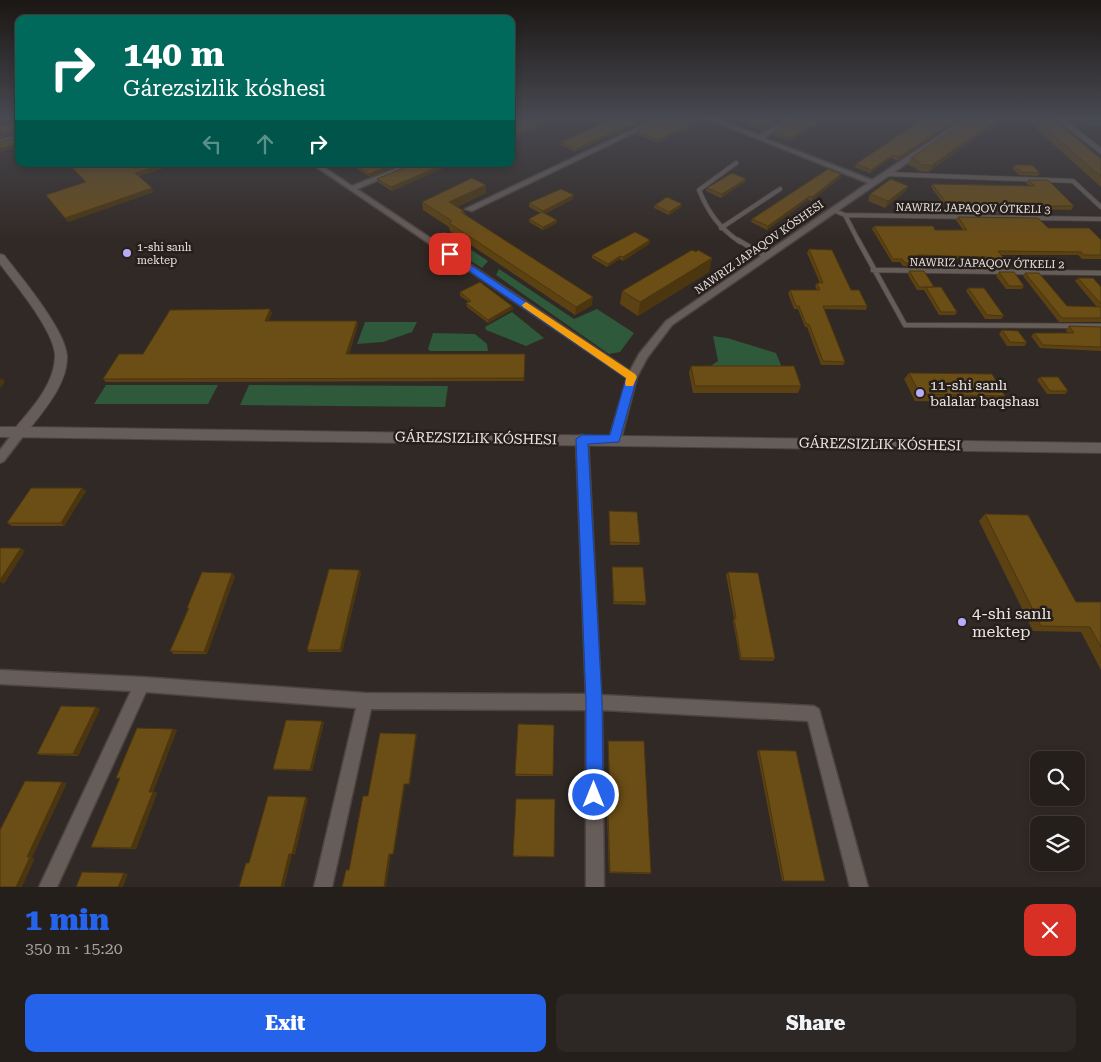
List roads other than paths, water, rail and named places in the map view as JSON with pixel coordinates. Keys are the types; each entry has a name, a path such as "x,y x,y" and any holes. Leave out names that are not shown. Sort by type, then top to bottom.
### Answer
{"street":[{"path":"469,209 576,158"},
{"path":"811,158 873,183"},
{"path":"615,439 632,377 643,356 669,323 909,158"},
{"path":"319,167 632,377"},
{"path":"351,189 406,167"},
{"path":"0,257 49,324 61,354 55,380 33,416 0,458"},
{"name":"GÁREZSIZLIK KÓSHESI","path":"0,432 615,439 1101,448"},
{"path":"582,439 594,702 595,887"},
{"path":"0,677 142,684 365,701 594,702 814,714 858,887"},
{"path":"48,887 142,684"},
{"path":"323,887 365,701"}],"lane":[{"path":"736,163 698,190 704,206 729,236 765,256"},
{"path":"886,174 1073,182 1101,207"},
{"path":"721,228 780,189"},
{"path":"834,210 845,215 1101,219"},
{"path":"845,215 873,270 905,325 1101,326"},
{"path":"873,270 1101,273"}],"place":[{"name":"1-shi sanlı mektep","path":"127,253"},
{"name":"11-shi sanlı balalar baqshası","path":"920,393"},
{"name":"4-shi sanlı mektep","path":"962,622"}]}
